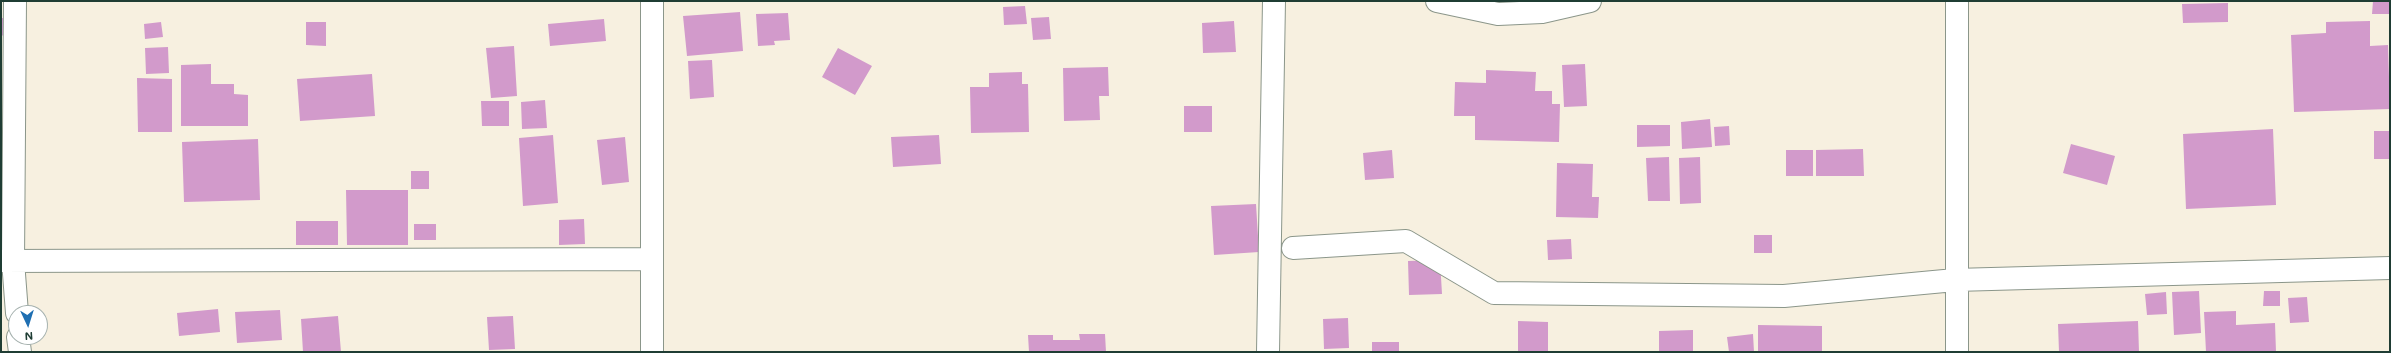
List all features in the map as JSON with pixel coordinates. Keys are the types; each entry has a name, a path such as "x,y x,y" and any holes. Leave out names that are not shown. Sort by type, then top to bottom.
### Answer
{"street":[{"path":"15,1 7,261 15,305"},
{"path":"652,1 652,352"},
{"path":"1268,352 1274,1"},
{"path":"1437,1 1498,14 1542,12 1590,1"},
{"path":"1957,1 1957,352"},
{"path":"1293,248 1406,241 1494,293 1784,296 1956,280 2390,268"},
{"path":"7,261 652,258"}],"building":[{"path":"2373,1 2390,1 2390,14 2372,14"},
{"path":"2228,3 2228,22 2183,23 2182,4"},
{"path":"1025,6 1027,24 1004,25 1003,7"},
{"path":"740,12 743,51 687,56 683,16"},
{"path":"788,13 790,40 774,41 775,45 758,46 756,14"},
{"path":"1049,17 1051,39 1033,40 1031,18"},
{"path":"1,18 3,18 4,35 1,36"},
{"path":"604,19 606,41 550,46 548,24"},
{"path":"1234,21 1236,52 1203,53 1202,23"},
{"path":"2370,21 2370,46 2388,45 2390,109 2294,112 2291,35 2326,33 2326,22"},
{"path":"161,22 163,37 145,39 144,24"},
{"path":"306,22 326,22 326,46 306,45"},
{"path":"514,46 517,96 491,98 486,48"},
{"path":"168,47 169,73 146,74 145,48"},
{"path":"838,48 872,66 855,95 822,77"},
{"path":"712,60 714,97 690,99 688,61"},
{"path":"211,64 211,84 234,84 234,94 248,95 248,126 181,126 181,65"},
{"path":"1585,64 1587,106 1564,107 1562,65"},
{"path":"1108,67 1109,96 1099,96 1100,120 1064,121 1063,68"},
{"path":"1486,70 1536,72 1535,91 1552,91 1552,104 1560,104 1559,142 1475,140 1475,116 1454,116 1455,82 1486,83"},
{"path":"1022,72 1022,84 1028,84 1029,132 971,133 970,87 989,87 989,73"},
{"path":"372,74 375,116 300,121 297,79"},
{"path":"137,78 172,79 172,132 138,132"},
{"path":"545,100 547,128 522,129 521,102"},
{"path":"481,101 509,101 509,126 482,126"},
{"path":"1184,106 1212,106 1212,132 1184,132"},
{"path":"1710,119 1712,147 1682,149 1681,122"},
{"path":"1637,125 1670,125 1670,146 1637,147"},
{"path":"1729,126 1730,145 1715,146 1714,127"},
{"path":"2273,129 2276,205 2186,209 2183,134"},
{"path":"2374,131 2390,131 2390,159 2374,159"},
{"path":"553,135 558,203 523,206 519,138"},
{"path":"939,135 941,164 893,167 891,137"},
{"path":"625,137 629,182 602,185 597,140"},
{"path":"258,139 260,200 184,202 182,142"},
{"path":"2071,144 2115,156 2107,185 2063,173"},
{"path":"1863,149 1864,176 1816,176 1816,150"},
{"path":"1392,150 1394,178 1365,180 1363,153"},
{"path":"1786,150 1813,150 1813,176 1786,176"},
{"path":"1669,157 1670,201 1648,201 1646,158"},
{"path":"1700,157 1701,203 1680,204 1679,158"},
{"path":"1557,163 1593,164 1592,197 1599,197 1598,218 1556,217"},
{"path":"411,171 429,171 429,189 411,189"},
{"path":"346,190 408,190 408,245 347,245"},
{"path":"1256,204 1259,252 1214,255 1211,206"},
{"path":"584,219 585,244 559,245 559,220"},
{"path":"296,221 338,221 338,245 296,245"},
{"path":"414,224 436,224 436,240 414,240"},
{"path":"1754,235 1772,235 1772,253 1754,253"},
{"path":"1571,239 1572,259 1548,260 1547,240"},
{"path":"1440,260 1442,294 1409,295 1408,261"},
{"path":"2199,291 2201,333 2174,335 2172,292"},
{"path":"2264,291 2280,291 2280,306 2263,306"},
{"path":"2166,292 2167,314 2147,315 2145,294"},
{"path":"2307,297 2309,322 2290,323 2288,298"},
{"path":"218,309 220,332 179,336 177,313"},
{"path":"280,310 282,340 237,343 235,312"},
{"path":"2236,311 2236,325 2275,323 2276,352 2206,352 2204,312"},
{"path":"338,316 341,352 303,352 301,319"},
{"path":"513,316 515,349 489,350 487,317"},
{"path":"1348,318 1349,348 1324,349 1323,319"},
{"path":"1518,321 1548,322 1548,352 1518,352"},
{"path":"2138,321 2139,352 2059,352 2058,324"},
{"path":"1758,325 1822,326 1822,352 1758,352"},
{"path":"1693,330 1693,352 1659,352 1659,331"},
{"path":"1079,334 1105,334 1106,352 1029,352 1028,335 1053,335 1053,340 1080,340"},
{"path":"1753,334 1754,352 1729,352 1727,337"},
{"path":"1372,342 1399,342 1399,352 1372,352"}]}
